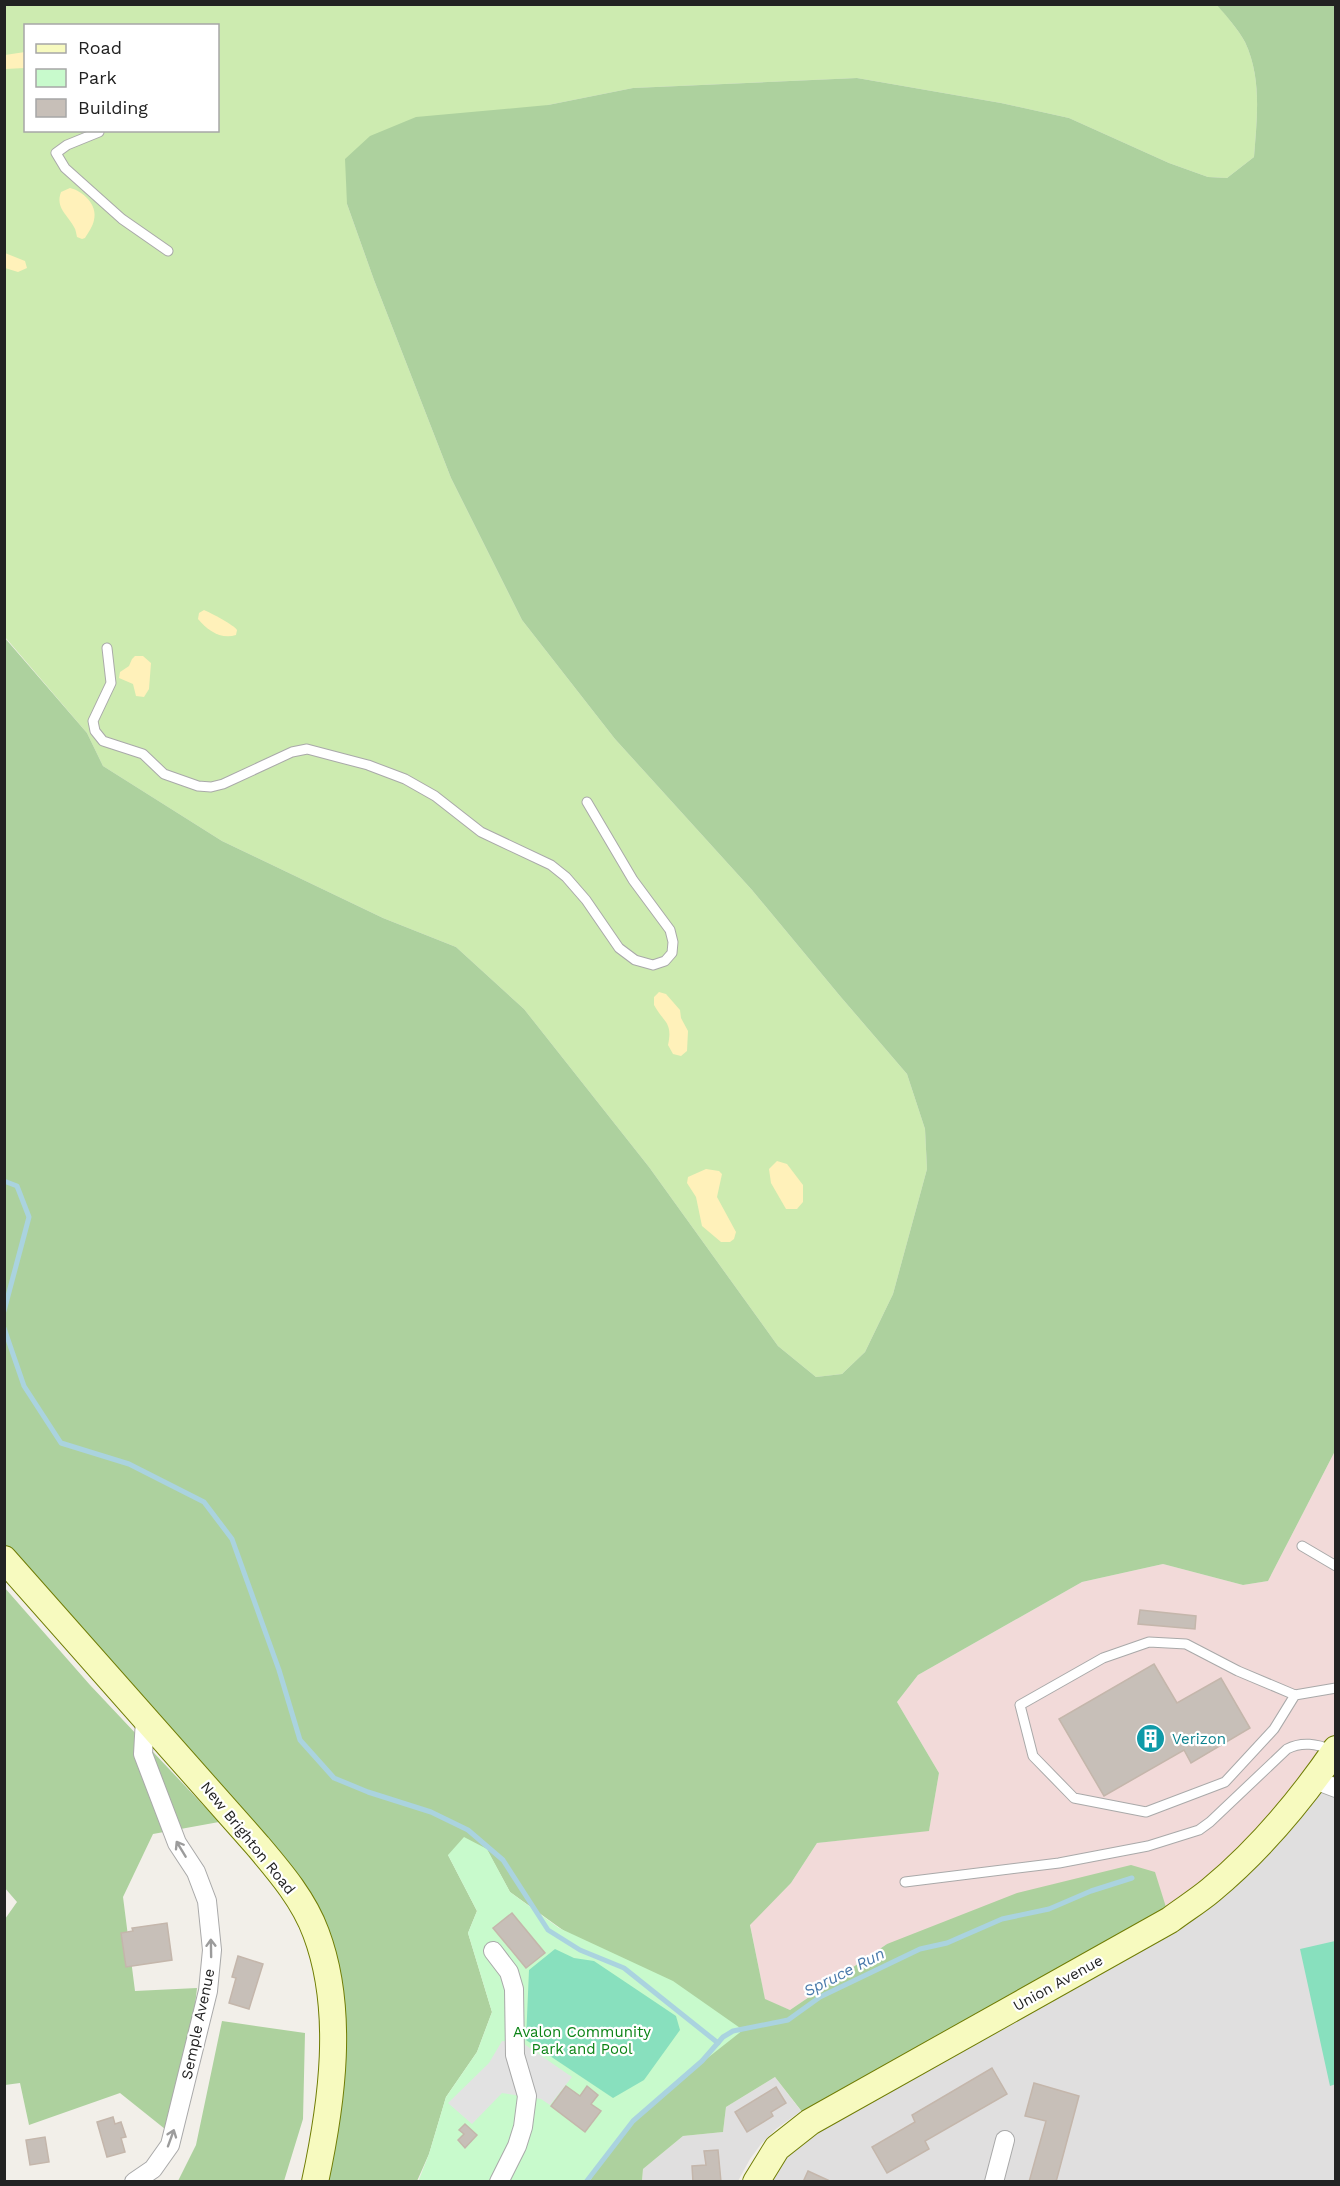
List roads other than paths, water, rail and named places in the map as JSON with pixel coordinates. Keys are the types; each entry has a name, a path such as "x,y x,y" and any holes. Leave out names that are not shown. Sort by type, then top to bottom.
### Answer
{"street":[{"name":"New Brighton Road","path":"4,1559 258,1846 286,1881 316,1932 329,1980 333,2044 328,2120 315,2181"},
{"name":"Semple Avenue","path":"134,2181 153,2169 170,2145 208,1991 212,1950 207,1901 196,1872 177,1843 143,1754 145,1719"},
{"name":"Union Avenue","path":"756,2181 777,2148 810,2122 1170,1920 1211,1890 1325,1784 1335,1750"},
{"path":"493,1951 509,1972 514,1989 515,2055 527,2096 523,2127 517,2146 499,2181"},
{"path":"994,2181 1005,2140"}],"lane":[{"path":"99,132 68,145 56,153 58,158 65,168 122,219 168,251"},
{"path":"107,648 111,683 93,721 95,731 103,741 143,754 164,774 198,786 211,787 223,784 303,749 368,765 405,778 435,796 481,832 551,866 566,877 586,900 619,948 634,960 653,965 665,961 672,953 673,942 670,930 633,880 587,802"},
{"path":"1302,1546 1335,1566"},
{"path":"1295,1695 1274,1729 1225,1782 1146,1812 1074,1798 1033,1756 1020,1705 1103,1658 1149,1642 1186,1644 1238,1671 1295,1695 1335,1688"},
{"name":"Union Avenue","path":"905,1882 1059,1863 1148,1846 1184,1836 1199,1830 1210,1822 1287,1749 1298,1744 1307,1744 1335,1750"}],"waterway":[{"path":"4,1181 17,1186 29,1217 4,1311"},
{"path":"4,1328 24,1386 61,1443 129,1464 204,1502 232,1539 279,1670 300,1740 334,1778 368,1792 431,1812 468,1830 503,1860 548,1930 580,1950 624,1968 718,2043"},
{"name":"Spruce Run","path":"586,2182 633,2121 702,2061 723,2037 733,2031 788,2020 820,1997 920,1949 947,1943 1002,1919 1049,1909 1091,1891 1132,1878"}],"place":[{"name":"Verizon","path":"1151,1739"}],"park label":[{"name":"Avalon Community Park and Pool","path":"582,2040"}]}
